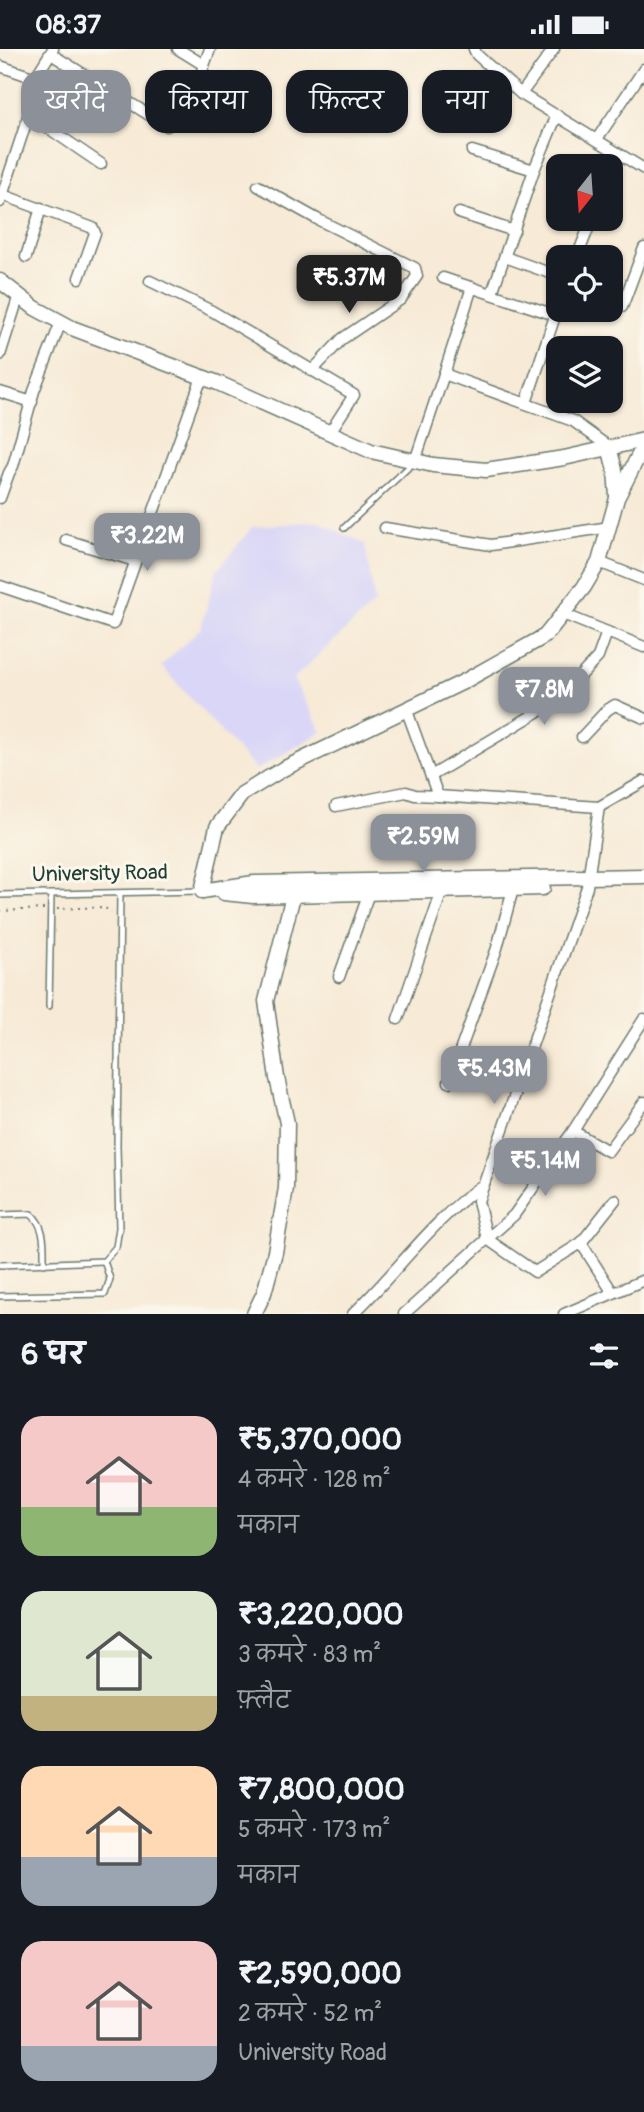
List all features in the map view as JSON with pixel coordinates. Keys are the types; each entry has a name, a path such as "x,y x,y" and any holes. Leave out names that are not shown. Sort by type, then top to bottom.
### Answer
{"street":[{"path":"178,49 204,65"},
{"path":"40,70 52,52 167,126 199,79 210,49"},
{"path":"474,49 477,55 521,93 644,169"},
{"path":"521,93 554,49"},
{"path":"0,65 21,73"},
{"path":"597,139 644,69"},
{"path":"492,293 534,170 557,115"},
{"path":"23,133 1,197 41,208 93,228 95,233 79,278"},
{"path":"56,133 101,164"},
{"path":"471,152 534,170"},
{"path":"258,186 415,268 417,276 401,299 342,339 312,371"},
{"path":"26,257 41,208"},
{"path":"459,213 514,230"},
{"path":"623,304 644,248"},
{"path":"505,257 546,272"},
{"path":"443,278 546,308"},
{"path":"0,281 35,308 61,322 202,377 370,451 432,465 486,470 644,442"},
{"path":"150,281 212,311 354,395 330,432"},
{"path":"415,461 472,287"},
{"path":"0,355 19,295"},
{"path":"0,498 13,466 34,391 61,322"},
{"path":"526,404 553,322"},
{"path":"444,374 573,421 609,447 615,470 617,498"},
{"path":"0,586 113,624 202,377"},
{"path":"0,393 32,402"},
{"path":"202,891 217,827 242,794 284,769 407,711 545,636 584,587 598,562 617,498 644,442"},
{"path":"385,528 491,545 610,527"},
{"path":"66,540 135,561"},
{"path":"598,562 644,580"},
{"path":"563,614 644,647"},
{"path":"431,776 558,700 598,657 607,632"},
{"path":"582,737 615,705 644,718"},
{"path":"407,711 438,796"},
{"path":"336,806 406,792 415,795 599,807 644,781"},
{"path":"599,807 588,883 478,1201 487,1239 535,1272 581,1243 615,1200"},
{"name":"University Road","path":"202,891 254,883 295,889 369,893 513,889 644,876"},
{"name":"University Road","path":"295,889 588,883 644,885"},
{"path":"254,1314 264,1293 275,1252 286,1188 287,1123 266,1001 295,889"},
{"path":"449,1082 497,948 513,889"},
{"path":"398,1019 442,891"},
{"path":"339,977 369,893"},
{"path":"263,1314 284,1253 293,1191 293,1119 268,989"},
{"path":"404,1314 514,1215 573,1131 644,1019"},
{"path":"573,1131 608,1151 644,1102"},
{"path":"633,1117 644,1123"},
{"path":"353,1314 459,1201 484,1184"},
{"path":"581,1243 613,1293"},
{"path":"564,1314 644,1280"}],"lane":[{"path":"344,528 415,461"},
{"name":"University Road","path":"0,895 202,891"},
{"path":"0,1265 104,1261 116,1247 120,1228 117,1146 120,894"},
{"path":"50,1006 51,895"},
{"path":"0,1215 31,1214 39,1221 44,1241 44,1264"},
{"path":"0,1296 105,1294 110,1279 104,1261"}],"path":[{"path":"0,911 104,907 111,911 113,920"}],"shaded area":[{"path":"317,521 365,544 375,603 293,679 322,732 256,770 161,666 201,628 216,572 252,527"}]}
